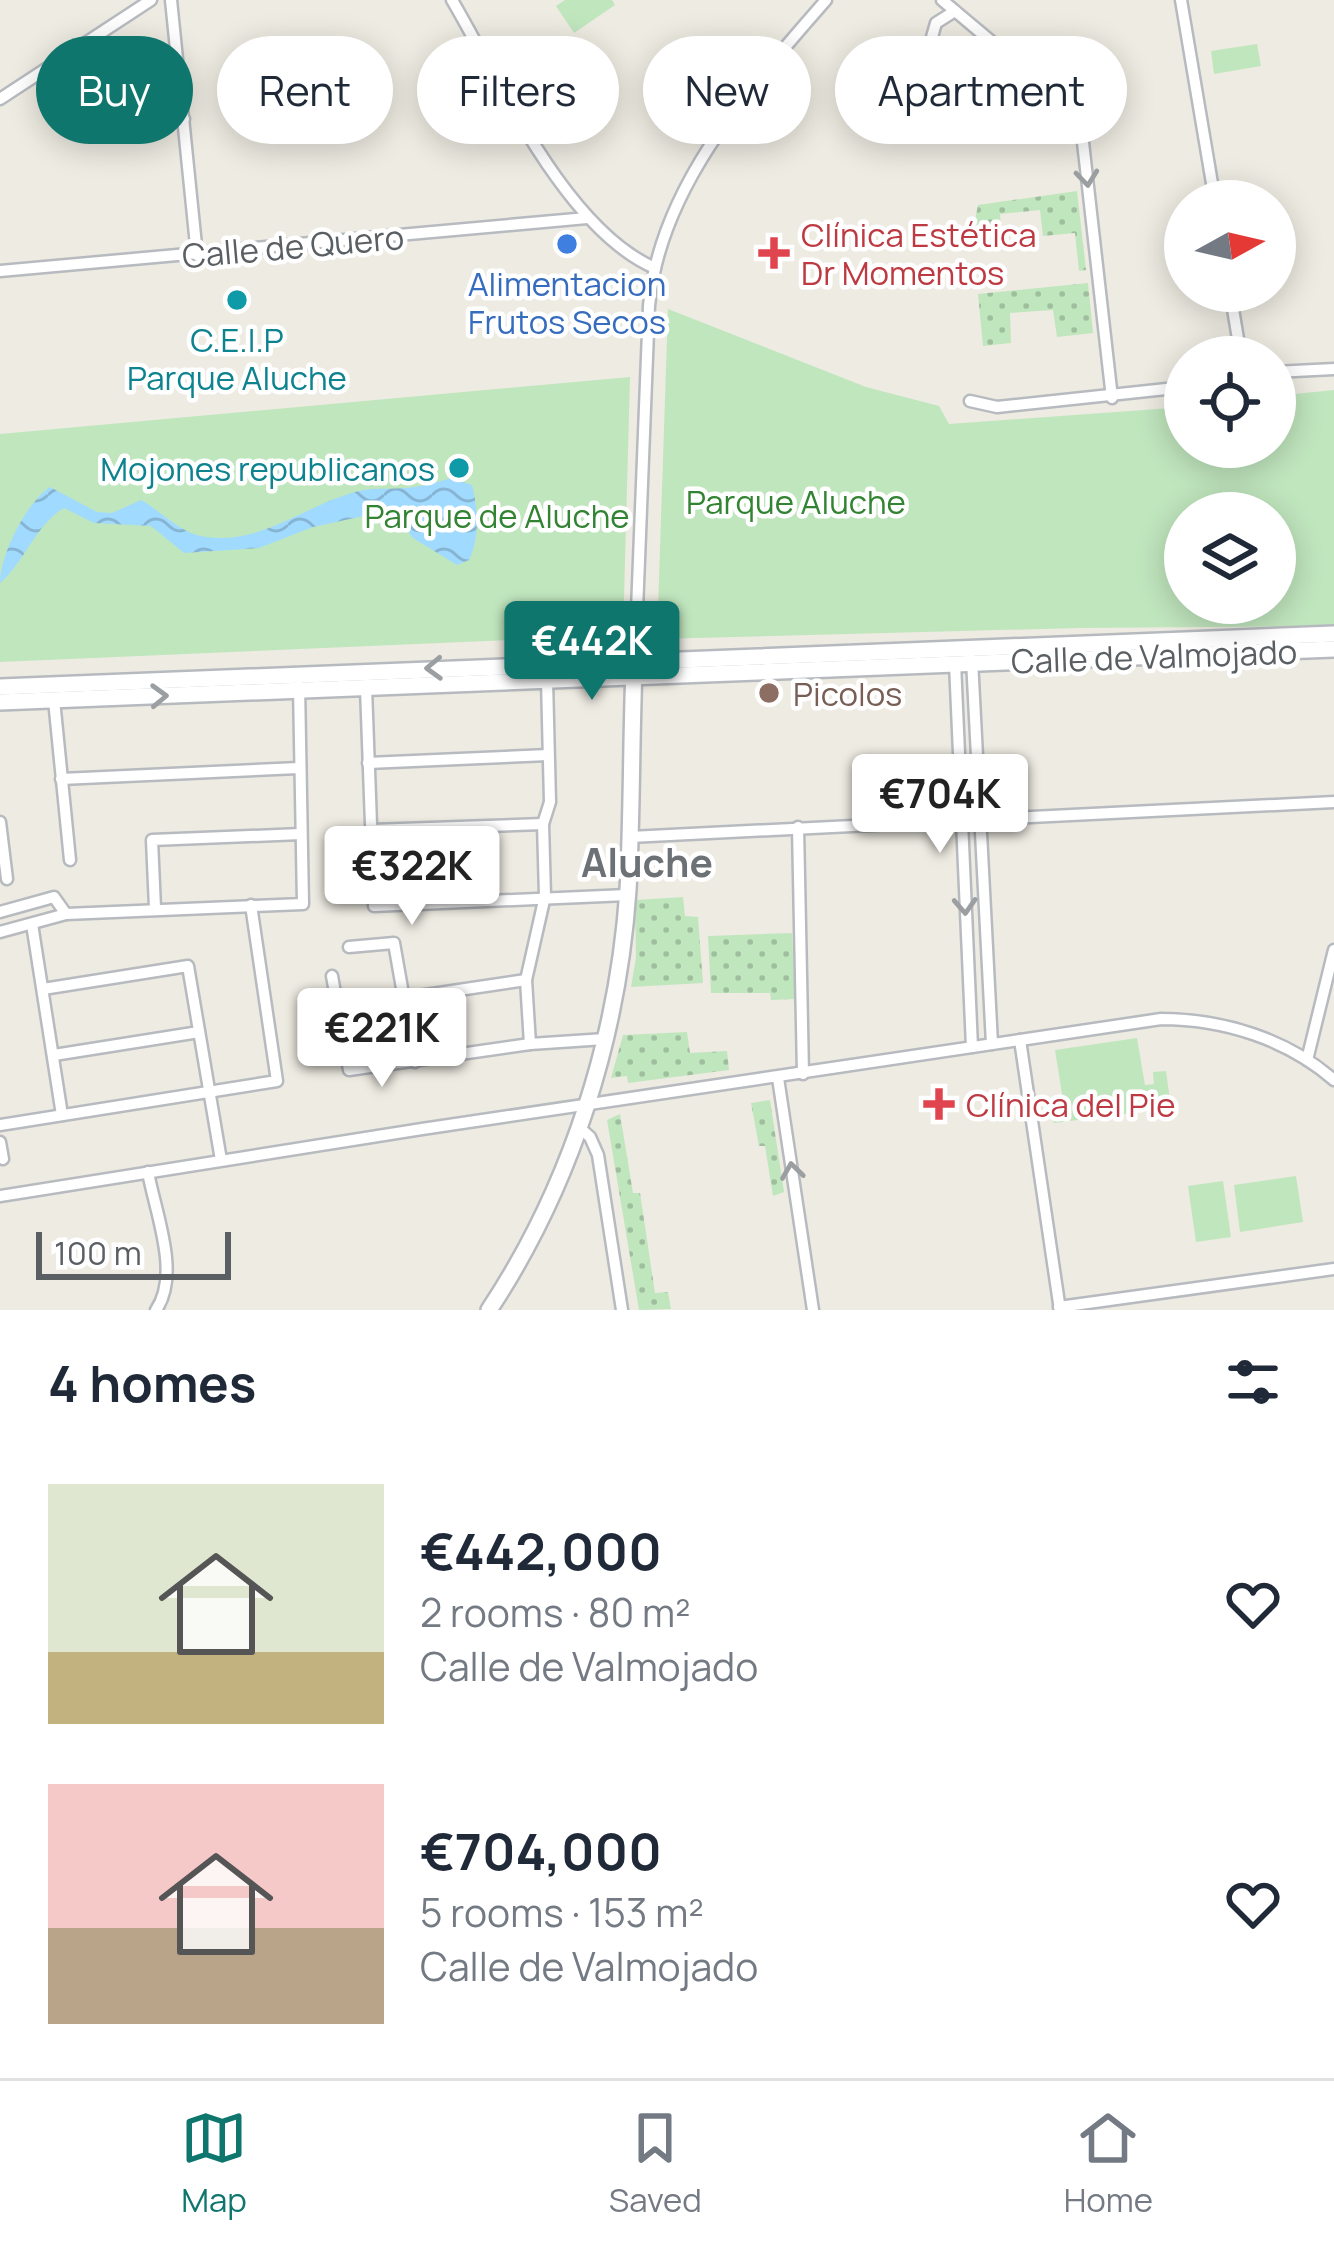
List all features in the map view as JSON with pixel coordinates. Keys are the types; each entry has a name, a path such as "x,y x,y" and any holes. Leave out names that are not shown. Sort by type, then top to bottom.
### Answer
{"street":[{"path":"0,99 151,0"},
{"path":"172,0 176,36"},
{"path":"452,0 567,194 586,218 655,268"},
{"path":"489,1310 524,1258 580,1128 605,1039 627,895 649,305 655,268 679,204 727,118 826,0"},
{"path":"942,0 1080,116 1112,398"},
{"path":"1181,0 1211,180"},
{"path":"932,36 936,23 955,11"},
{"path":"186,144 197,255"},
{"name":"Calle de Quero","path":"0,271 586,218"},
{"path":"1296,371 1334,369"},
{"path":"970,401 997,407 1164,391"},
{"name":"Calle de Valmojado","path":"0,687 298,673 634,668 958,656 1334,634"},
{"name":"Calle de Valmojado","path":"958,656 974,662 1334,649"},
{"path":"958,656 972,1047"},
{"name":"Calle de Valmojado","path":"974,662 992,1044"},
{"name":"Calle de Valmojado","path":"0,702 547,680 634,668"},
{"path":"0,932 66,914 303,904 298,673"},
{"path":"530,1044 526,980 545,896 543,824 550,802 547,680"},
{"path":"366,688 374,906 627,895"},
{"path":"54,700 70,860"},
{"path":"368,763 548,755"},
{"path":"61,779 299,768"},
{"path":"630,837 1333,799"},
{"path":"0,822 7,879"},
{"path":"371,830 543,824"},
{"path":"799,827 803,1074"},
{"path":"155,908 152,840 301,834"},
{"path":"0,912 54,897 66,914"},
{"path":"0,1125 277,1081 251,905"},
{"path":"32,924 62,1115"},
{"path":"349,947 394,943 415,1062"},
{"path":"1307,1060 1334,950"},
{"path":"43,989 188,967 221,1160"},
{"path":"332,976 349,1070 530,1044 605,1039"},
{"path":"405,998 526,980"},
{"path":"0,1196 1145,1021 1184,1019 1234,1027 1307,1060 1334,1080"},
{"path":"54,1055 199,1032"},
{"path":"1020,1040 1059,1309 1334,1269"},
{"path":"778,1078 813,1263 813,1310"},
{"path":"580,1128 598,1155 622,1310"},
{"path":"0,1142 3,1159"},
{"path":"148,1172 167,1265 162,1304 156,1310"}],"green space":[{"path":"565,0 612,0 615,5 574,33 556,6"},
{"path":"1257,44 1261,66 1214,74 1211,51"},
{"path":"1077,191 1086,270 1079,271 1075,233 1043,236 1040,210 1000,214 1002,242 970,246 978,205"},
{"path":"1088,283 1093,333 1057,337 1053,310 1010,313 1011,343 983,346 978,294"},
{"name":"Parque Aluche","path":"668,309 866,387 939,406 949,424 1164,409 1164,468 1296,468 1296,394 1334,390 1334,626 657,639"},
{"name":"Parque de Aluche","path":"630,377 623,635 0,662 0,434"},
{"path":"683,897 685,916 698,917 703,983 631,987 636,957 635,900"},
{"path":"792,933 795,999 771,1000 770,993 711,993 708,936"},
{"path":"687,1032 690,1053 727,1051 729,1070 628,1083 627,1076 611,1078 623,1035"},
{"path":"1137,1038 1145,1085 1154,1084 1153,1072 1166,1071 1171,1108 1054,1123 1051,1102 1063,1100 1055,1050"},
{"path":"770,1100 784,1192 773,1196 765,1146 759,1146 751,1103"},
{"path":"620,1114 633,1193 640,1193 655,1293 668,1292 671,1309 639,1310 607,1120"},
{"path":"1296,1176 1303,1222 1240,1232 1234,1185"},
{"path":"1223,1181 1231,1237 1196,1242 1188,1186"}],"water":[{"path":"452,478 472,485 477,513 473,551 469,560 457,565 413,538 400,521 373,514 313,527 259,548 184,553 151,526 94,523 64,508 0,583 16,530 50,487 97,512 112,513 141,500 188,531 226,538 265,529 359,491 415,487"}],"place":[{"name":"Alimentacion Frutos Secos","path":"567,244"},
{"name":"Clínica Estética Dr Momentos","path":"774,253"},
{"name":"C.E.I.P Parque Aluche","path":"237,300"},
{"name":"Mojones republicanos","path":"459,468"},
{"name":"Picolos","path":"769,693"},
{"name":"Clínica del Pie","path":"939,1104"}],"district":[{"name":"Aluche","path":"647,862"}]}
